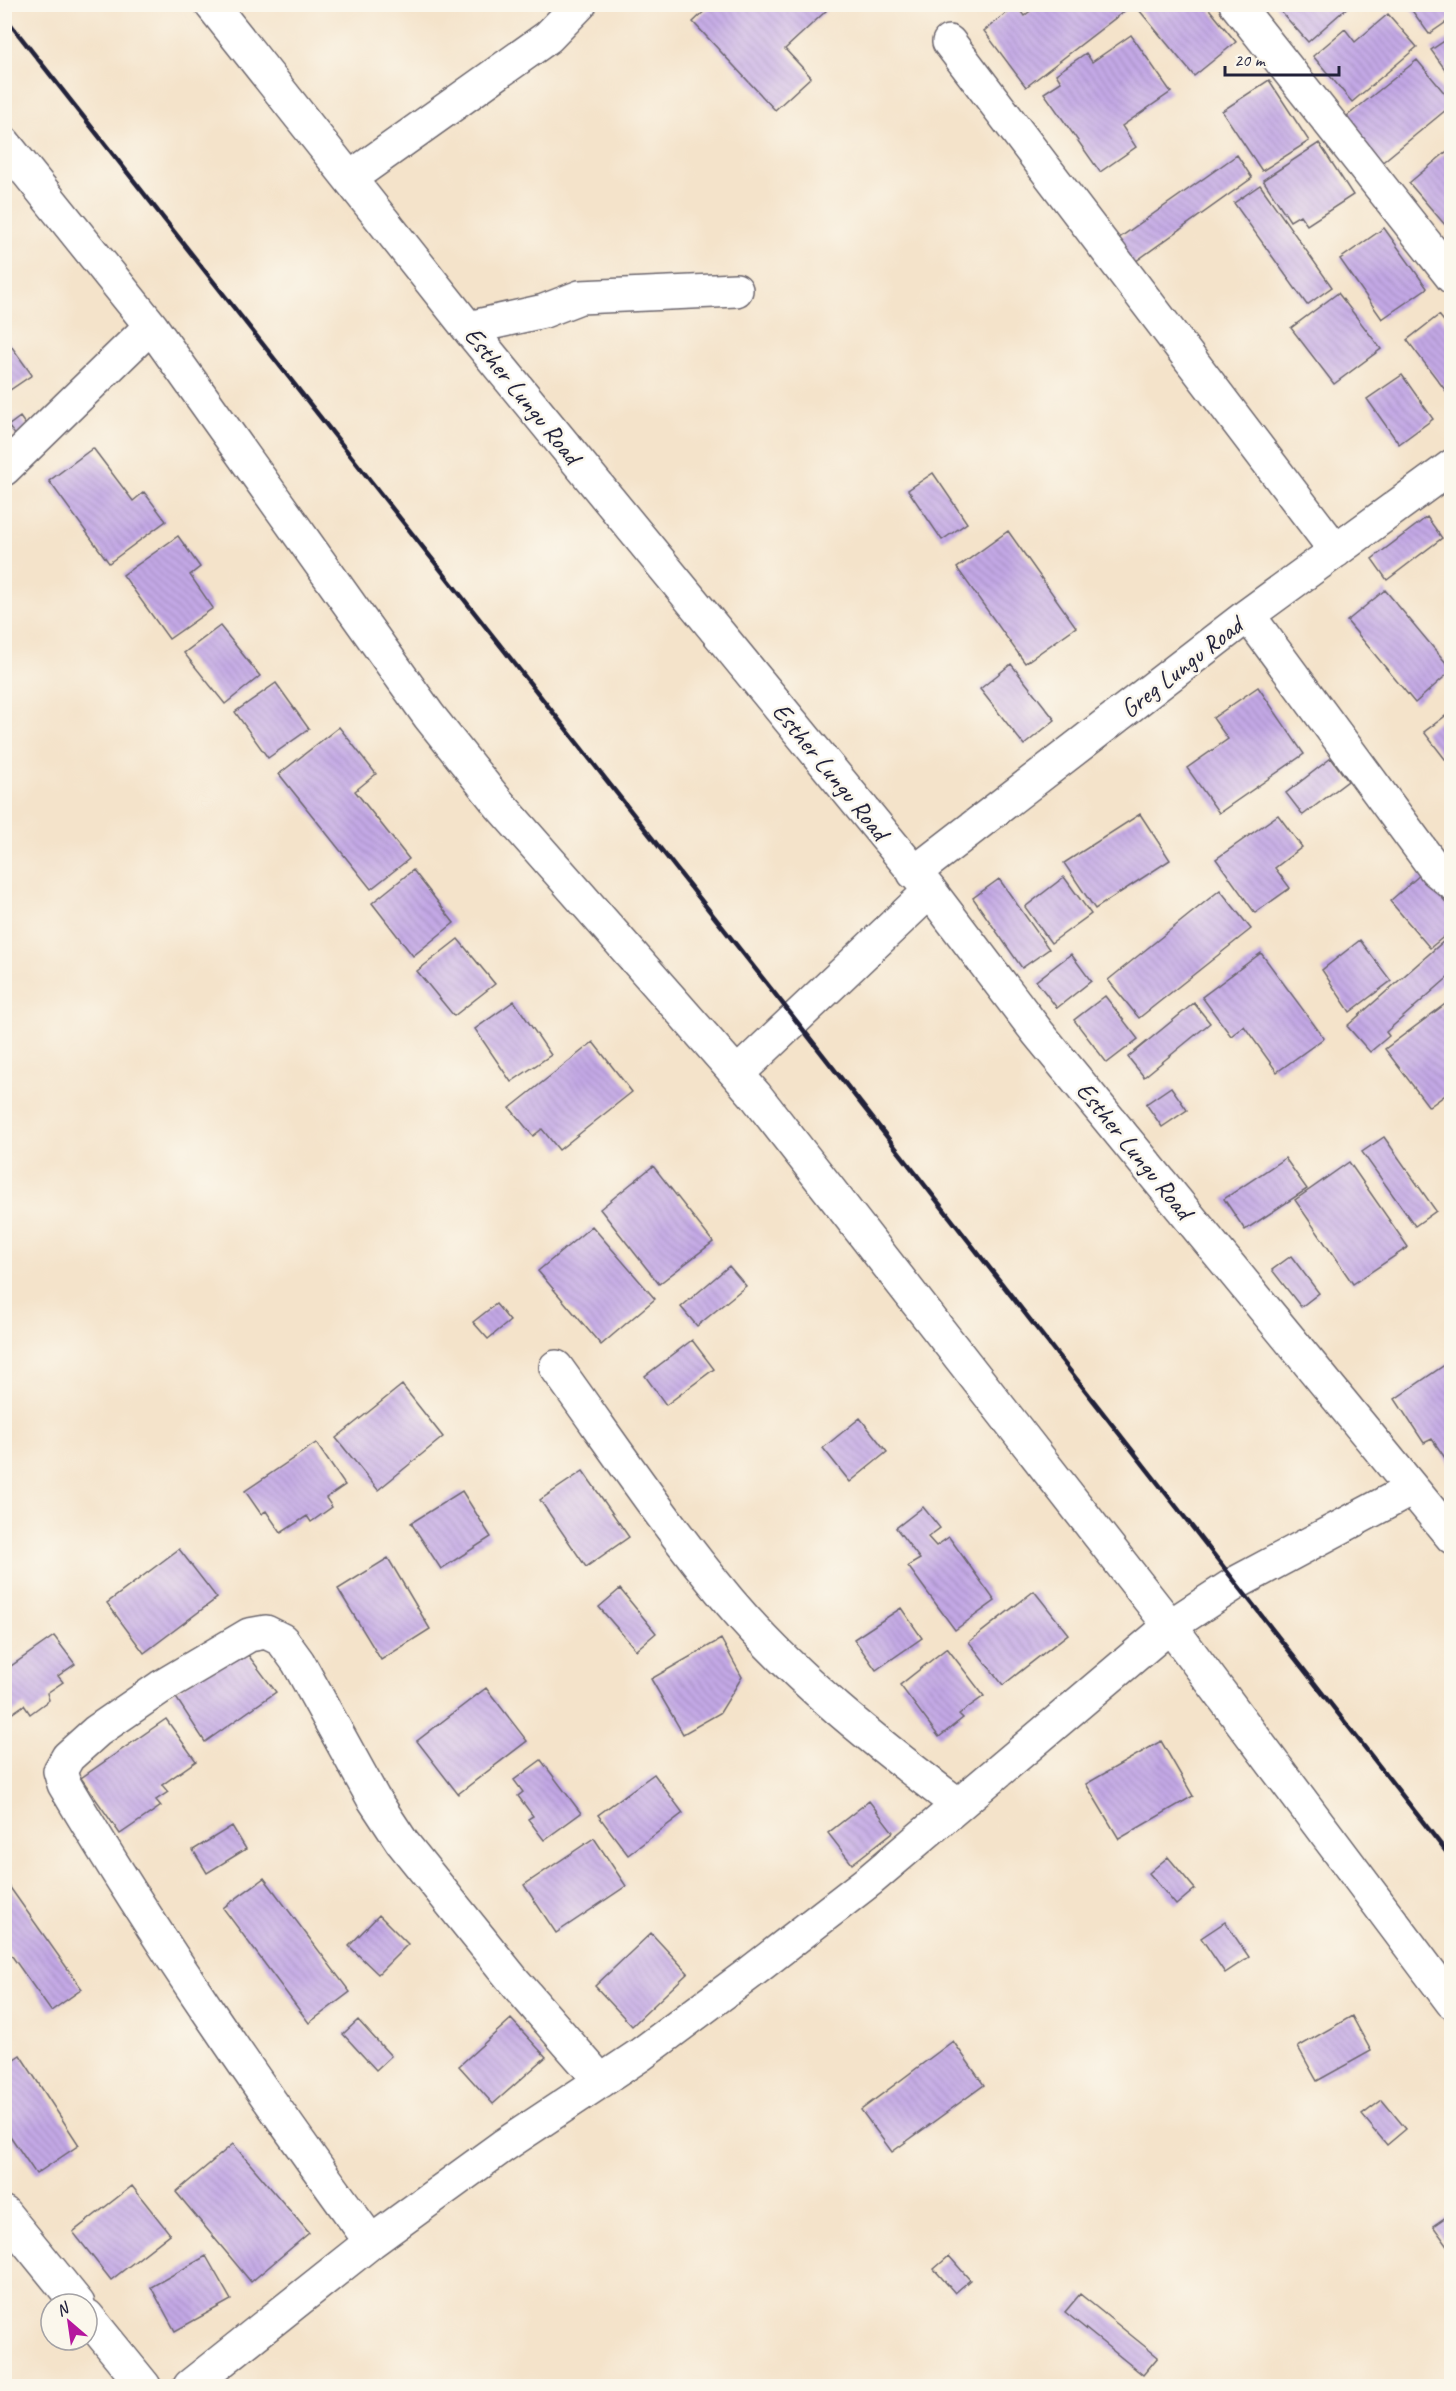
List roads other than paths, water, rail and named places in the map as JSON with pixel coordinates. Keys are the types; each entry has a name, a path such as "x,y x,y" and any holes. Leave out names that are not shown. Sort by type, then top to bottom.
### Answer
{"street":[{"name":"Esther Lungu Road","path":"211,4 468,328 922,882 1038,1033 1412,1489 1449,1528"},
{"path":"350,178 548,37 580,4"},
{"path":"1236,4 1452,277"},
{"path":"949,42 1336,551"},
{"path":"4,143 151,326 429,716 498,804 771,1114 1170,1626 1452,2002"},
{"path":"468,328 544,311 580,297 736,290"},
{"path":"4,469 151,326"},
{"name":"Greg Lungu Road","path":"737,1074 922,882 1248,615 1452,466"},
{"path":"1248,615 1436,870 1452,883"},
{"path":"556,1367 670,1527 731,1603 806,1680 891,1754 957,1804"},
{"path":"190,2386 371,2242 503,2146 640,2055 750,1973 860,1887 1170,1626 1236,1583 1412,1489"},
{"path":"371,2242 288,2127 171,1955 64,1784 60,1771 68,1757 97,1731 161,1687 249,1635 266,1632 282,1640 298,1662 373,1798 402,1842 513,1980 601,2081"},
{"path":"4,2213 68,2292"},
{"path":"99,2331 144,2386"}],"railway":[{"path":"4,16 794,1018 1452,1859"}]}
